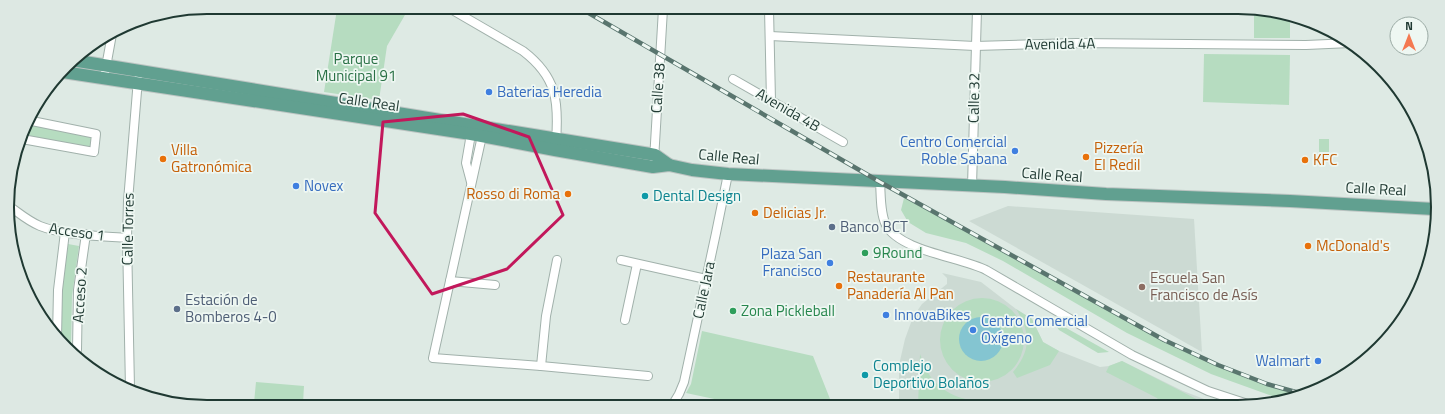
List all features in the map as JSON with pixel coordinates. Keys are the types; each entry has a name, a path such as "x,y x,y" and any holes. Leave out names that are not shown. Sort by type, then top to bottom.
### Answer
{"main road":[{"name":"Calle Real","path":"79,63 105,72"},
{"name":"Calle Real","path":"70,72 105,72 476,126 556,145"},
{"name":"Calle Real","path":"138,77 476,135 556,145 654,161 692,170 728,174 1106,194 1431,208"}],"street":[{"path":"459,14 524,51 535,59 543,68 549,78 555,96 557,120 556,145"},
{"name":"Calle 38","path":"654,161 663,14"},
{"path":"769,14 771,101"},
{"name":"Calle 32","path":"972,186 976,14"},
{"name":"Avenida 4A","path":"770,36 975,46 1076,43 1306,45 1340,44"},
{"path":"105,72 111,40"},
{"name":"Calle Torres","path":"130,384 127,238 128,201 138,77"},
{"name":"Avenida 4B","path":"733,79 843,142"},
{"path":"26,140 94,152 96,134 34,121"},
{"path":"476,135 466,163 472,185 432,358 648,376"},
{"name":"Calle Jara","path":"675,400 684,382 728,174"},
{"path":"880,182 886,225 907,243 922,249 964,261 986,270 1132,355 1208,390 1237,400"},
{"name":"Acceso 1","path":"14,209 41,227 65,232 127,238"},
{"name":"Acceso 2","path":"57,328 58,290 65,232"},
{"name":"Acceso 2","path":"77,349 78,290 86,234"},
{"path":"541,366 546,316 557,260"},
{"path":"621,260 706,279"},
{"path":"625,320 637,264"},
{"path":"450,280 495,285"}],"highlighted area":[{"path":"463,114 529,137 563,215 507,269 432,294 375,213 383,122"}],"shaded area":[{"name":"Escuela San Francisco de Asís","path":"1008,206 1194,219 1202,352 969,221"},
{"name":"Centro Comercial Oxígeno","path":"942,273 981,282 1016,309 1032,319 1043,342 1059,351 1100,367 1109,366 1122,361 1183,391 1207,400 899,400 899,365 905,339 913,317 922,304 947,284 947,278"}],"green space":[{"name":"Parque Municipal 91","path":"336,14 406,14 387,46 379,100 324,92"},
{"path":"1254,14 1290,22 1290,38 1254,38"},
{"path":"1204,54 1290,55 1289,105 1203,102"},
{"path":"33,125 92,136 91,148 28,136"},
{"path":"1319,139 1329,139 1329,152 1319,152"},
{"path":"904,198 964,228 1164,340 1218,365 1267,384 1294,392 1273,396 1211,374 1127,333 1003,261 966,243 926,233 908,222 901,210"},
{"path":"68,244 79,246 72,296 71,343 61,333 61,293"},
{"path":"974,298 990,298 1006,305 1017,316 1024,332 1024,348 1021,356 1012,370 1006,375 990,382 974,382 958,375 947,364 940,348 940,332 947,316 958,305"},
{"path":"1016,309 1032,319 1043,342 1059,351 1050,365 1017,378 1013,372 1023,357 1027,341 1021,317"},
{"path":"1052,320 1109,352 1098,353 1059,330"},
{"path":"702,331 813,356 830,400 719,400 686,393 691,384"},
{"path":"920,354 924,365 935,382 956,396 972,400 918,400"},
{"path":"1122,361 1198,400 1158,400 1106,372 1109,366"},
{"path":"256,382 304,386 303,400 254,400"}],"water":[{"path":"977,317 985,317 997,323 1003,335 1003,343 997,355 985,361 977,361 965,355 959,343 959,335 965,323"}],"railway":[{"path":"590,14 880,182 1164,340 1218,365 1267,384 1294,392"}],"place":[{"name":"Baterias Heredia","path":"489,92"},
{"name":"Centro Comercial Roble Sabana","path":"1015,151"},
{"name":"Pizzería El Redil","path":"1086,157"},
{"name":"Villa Gatronómica","path":"163,159"},
{"name":"KFC","path":"1305,160"},
{"name":"Novex","path":"296,186"},
{"name":"Rosso di Roma","path":"568,194"},
{"name":"Dental Design","path":"645,196"},
{"name":"Delicias Jr.","path":"755,213"},
{"name":"Banco BCT","path":"832,227"},
{"name":"McDonald's","path":"1308,246"},
{"name":"9Round","path":"865,253"},
{"name":"Plaza San Francisco","path":"830,263"},
{"name":"Restaurante Panadería Al Pan","path":"839,286"},
{"name":"Escuela San Francisco de Asís","path":"1142,287"},
{"name":"Estación de Bomberos 4-0","path":"177,309"},
{"name":"Zona Pickleball","path":"733,311"},
{"name":"InnovaBikes","path":"886,315"},
{"name":"Centro Comercial Oxígeno","path":"973,330"},
{"name":"Walmart","path":"1318,361"},
{"name":"Complejo Deportivo Bolaños","path":"865,375"}]}
